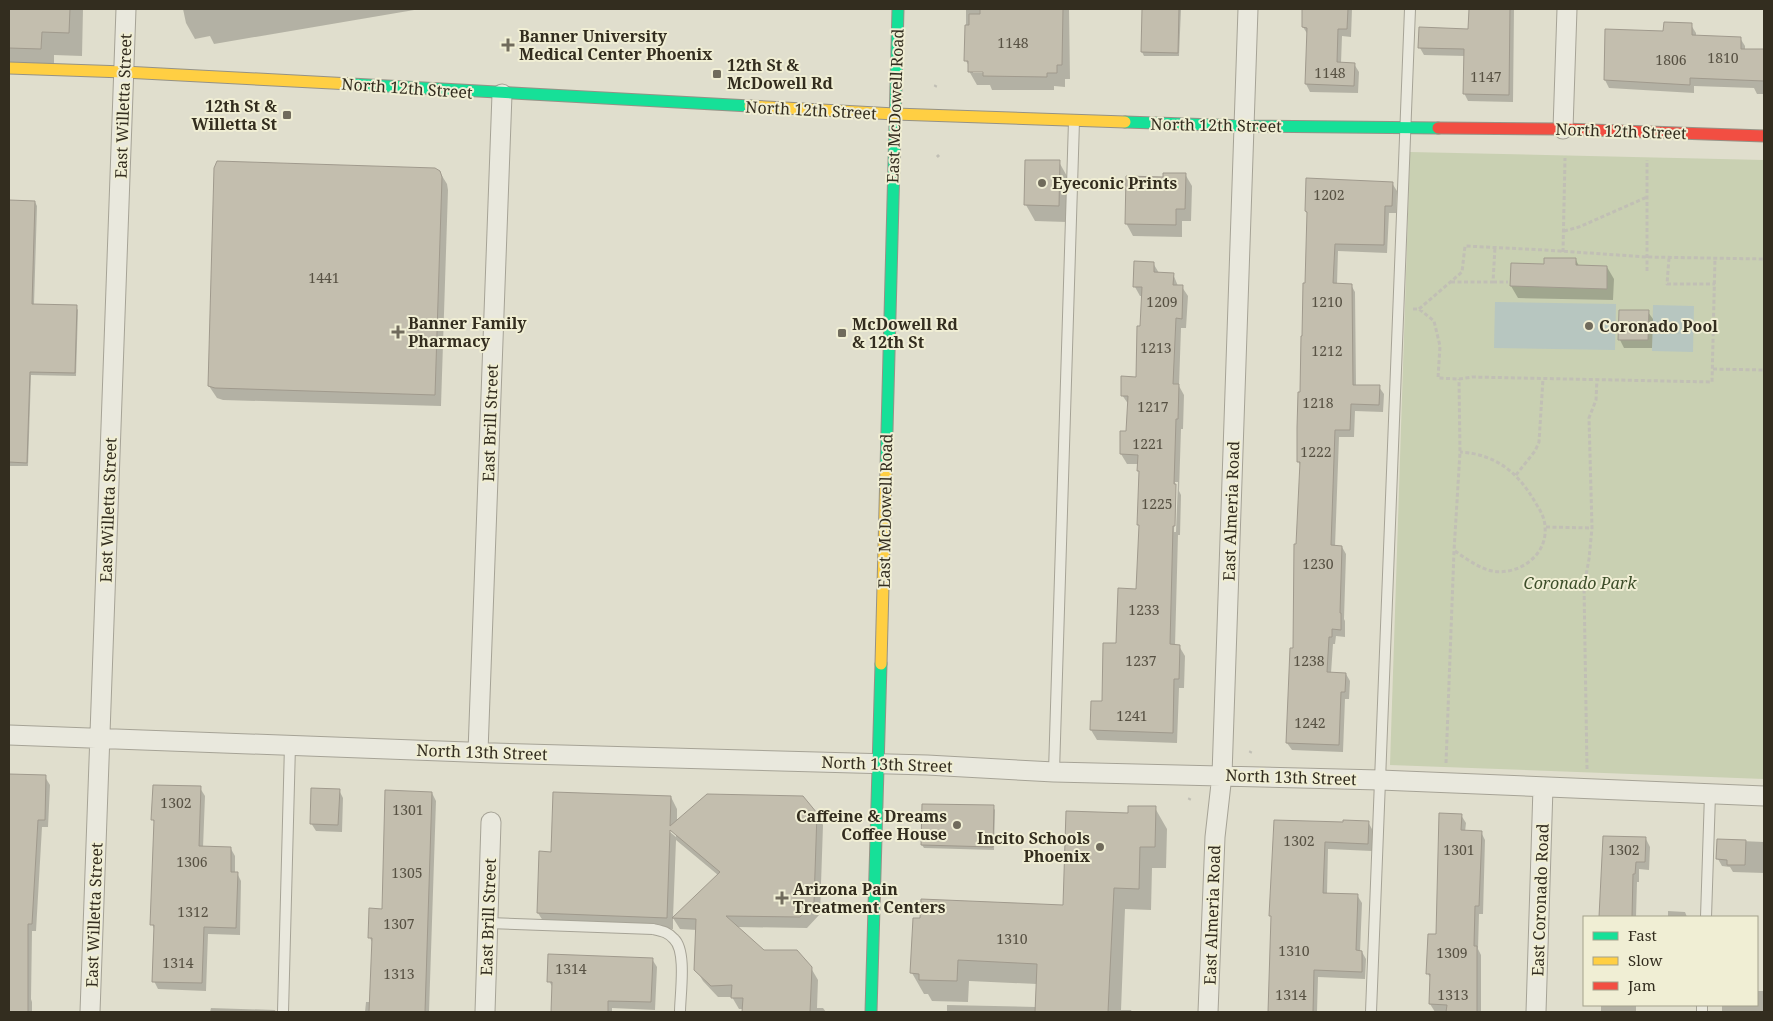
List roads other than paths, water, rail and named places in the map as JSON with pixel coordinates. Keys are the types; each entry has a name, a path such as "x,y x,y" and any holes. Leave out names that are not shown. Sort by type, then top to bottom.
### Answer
{"street":[{"name":"East Willetta Street","path":"90,1012 126,9"},
{"name":"East McDowell Road","path":"871,1012 898,9"},
{"name":"East Almeria Road","path":"1208,1012 1215,837 1222,776 1248,9"},
{"path":"1564,130 1567,9"},
{"name":"North 12th Street","path":"9,68 124,72 895,114 1245,126 1564,130 1764,136"},
{"name":"East Brill Street","path":"478,752 502,94"},
{"name":"North 13th Street","path":"9,735 879,764 1054,772 1380,780 1764,796"},
{"name":"East Coronado Road","path":"1536,1012 1544,787"},
{"name":"East Brill Street","path":"484,1012 491,822"}],"lane":[{"path":"1371,1012 1410,9"},
{"path":"1054,772 1074,120"},
{"path":"284,1012 290,745"},
{"path":"1706,916 1710,794"},
{"path":"488,923 653,929 667,932 676,940 681,954 680,1012"}],"place":[{"name":"Banner University Medical Center Phoenix","path":"508,45"},
{"name":"12th St & McDowell Rd","path":"717,74"},
{"name":"12th St & Willetta St","path":"287,115"},
{"name":"Eyeconic Prints","path":"1042,183"},
{"name":"Coronado Pool","path":"1589,326"},
{"name":"Banner Family Pharmacy","path":"398,332"},
{"name":"McDowell Rd & 12th St","path":"842,333"},
{"name":"Caffeine & Dreams Coffee House","path":"957,825"},
{"name":"Incito Schools Phoenix","path":"1100,847"},
{"name":"Arizona Pain Treatment Centers","path":"782,898"}],"park label":[{"name":"Coronado Park","path":"1580,583"}]}
